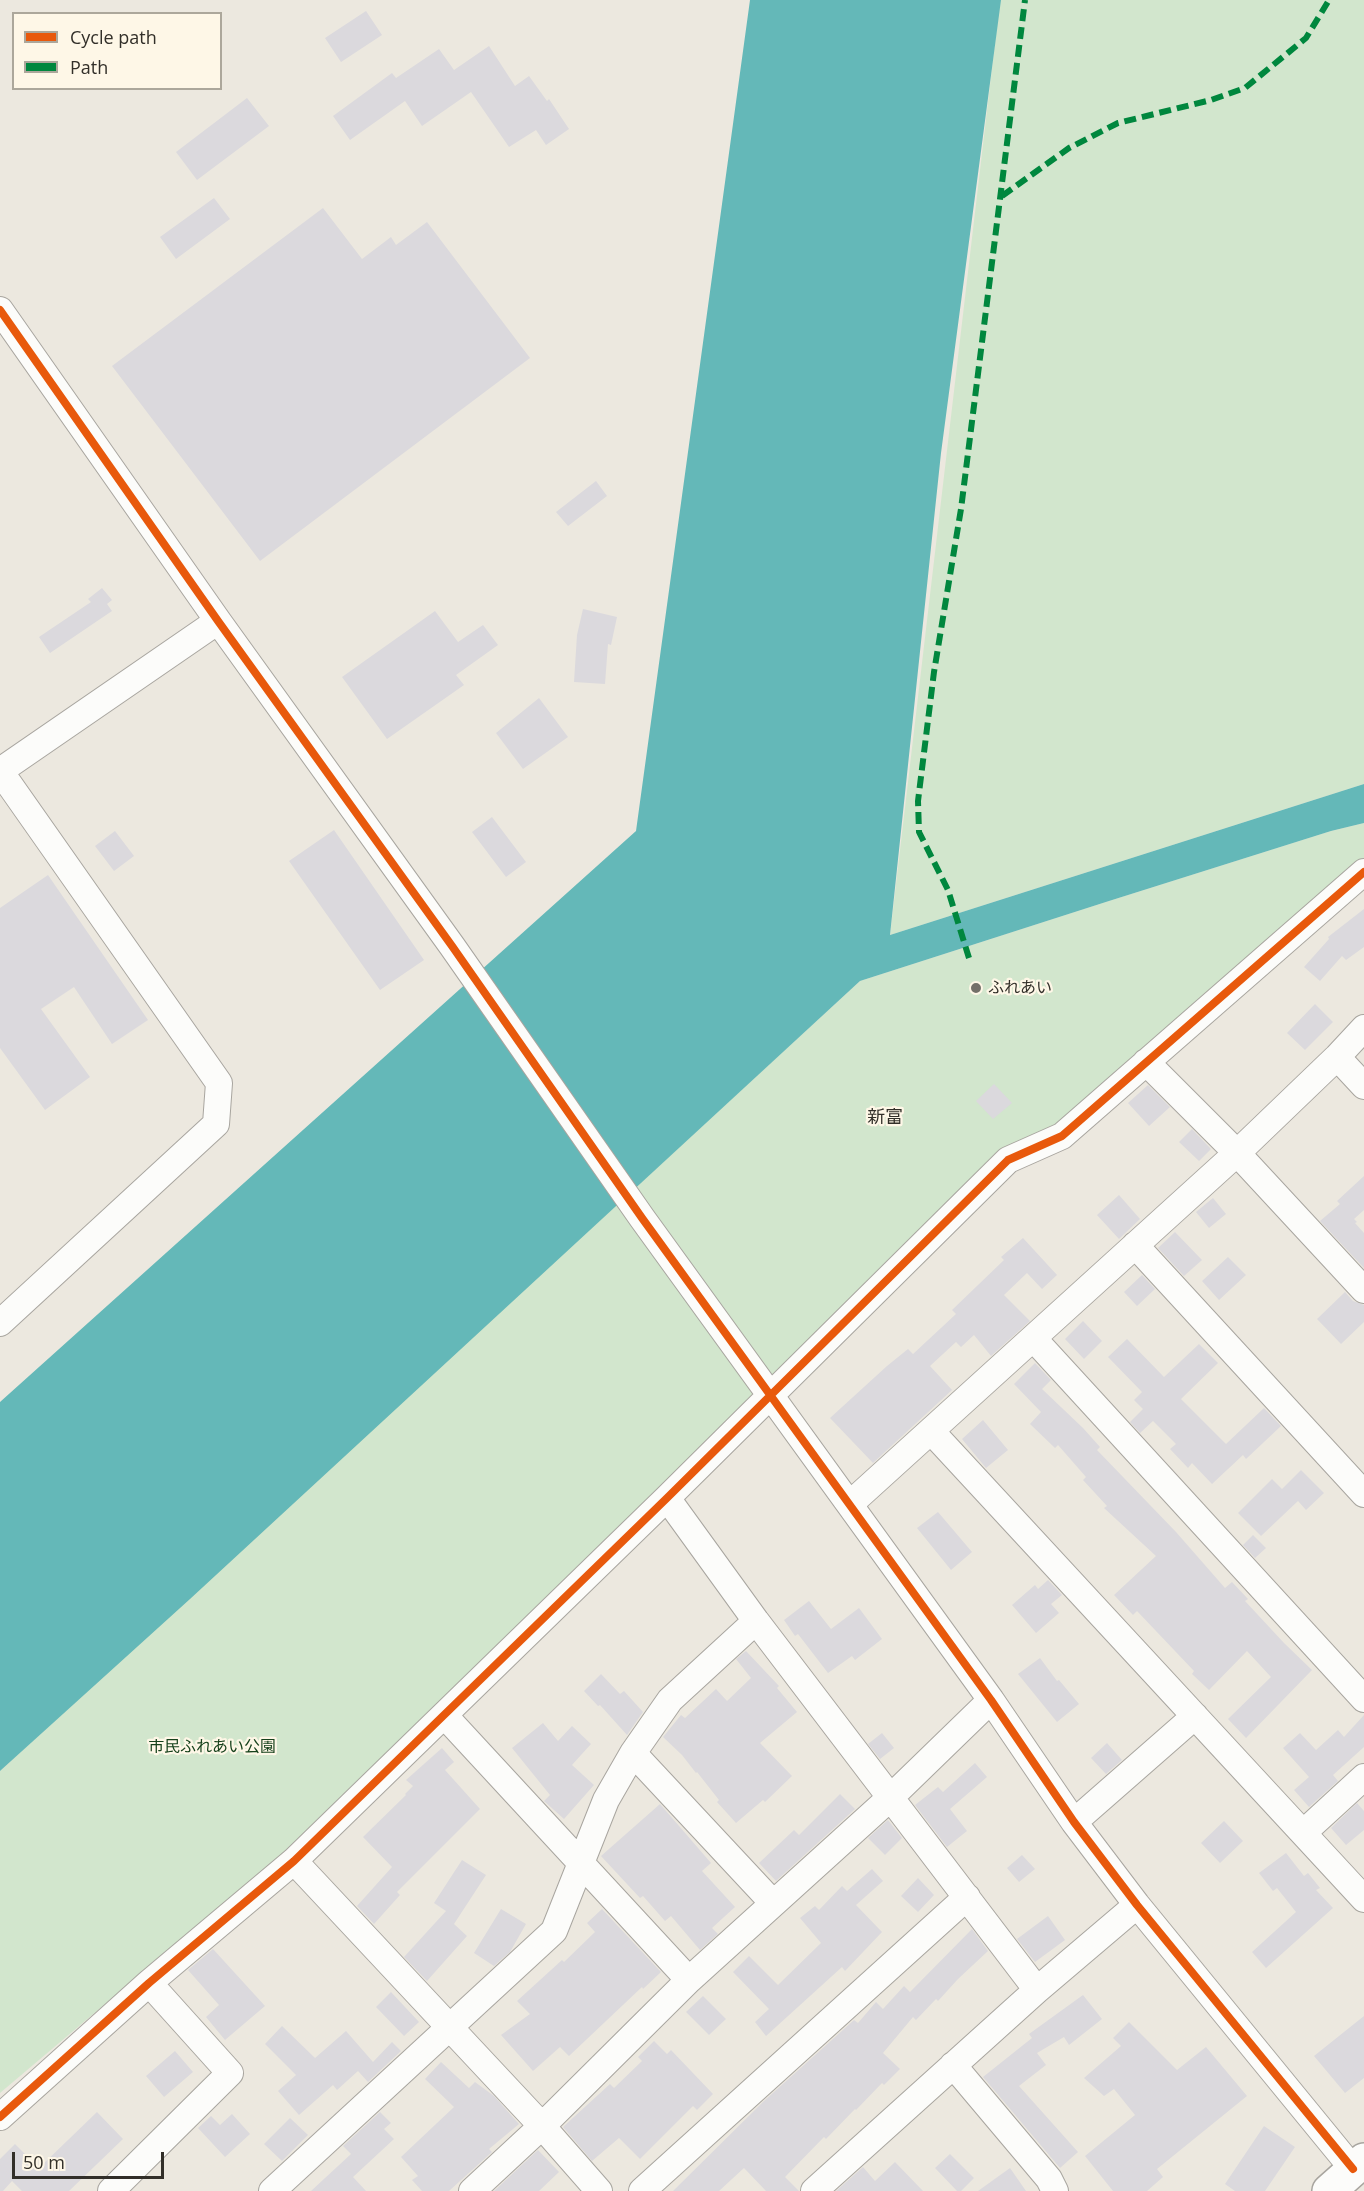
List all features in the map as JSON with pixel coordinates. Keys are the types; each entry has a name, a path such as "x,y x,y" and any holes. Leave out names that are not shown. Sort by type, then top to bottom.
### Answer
{"highway":[{"path":"1329,2191 1359,2164"}],"street":[{"path":"0,310 218,621 452,946 642,1218 991,1700 1074,1822 1137,1905 1359,2164"},
{"path":"0,1323 216,1124 219,1083 0,771 218,621"},
{"path":"0,2117 149,1983 294,1861 667,1498 1008,1160 1062,1136 1364,872"},
{"path":"850,1504 1237,1153 1364,1028"},
{"path":"1337,1057 1364,1086"},
{"path":"1146,1062 1237,1153 1364,1290"},
{"path":"1135,1245 1364,1494"},
{"path":"1033,1338 1364,1699"},
{"path":"931,1431 1364,1899"},
{"path":"667,1498 756,1621 1037,1990"},
{"path":"273,2191 554,1930 606,1800 633,1753 670,1700 756,1621"},
{"path":"472,2191 542,2126 689,1980 890,1798 991,1700"},
{"path":"444,1715 689,1980"},
{"path":"1074,1822 1195,1716"},
{"path":"633,1753 774,1903"},
{"path":"1303,1833 1364,1777"},
{"path":"294,1861 542,2126 599,2191"},
{"path":"642,2191 967,1897"},
{"path":"814,2191 1037,1990 1137,1905"},
{"path":"111,2191 230,2073 149,1983"},
{"path":"953,2066 1049,2179 1055,2191"}],"green space":[{"path":"1000,0 1364,0 1364,784 890,935"},
{"name":"市民ふれあい公園","path":"1364,823 1364,861 1058,1130 1005,1156 281,1855 0,2093 0,1771 860,981 1331,831"}],"water":[{"path":"750,0 1001,0 941,453 890,935 1364,784 1364,823 1331,831 860,981 190,1599 0,1771 0,1402 636,831"}],"building":[{"path":"366,11 382,35 341,62 325,38"},
{"path":"489,46 515,86 529,76 547,101 549,99 569,129 546,145 536,130 509,147 471,92 422,126 405,101 350,140 333,116 392,73 396,78 439,49 454,70"},
{"path":"247,98 269,126 197,180 176,152"},
{"path":"214,198 230,219 176,259 160,237"},
{"path":"323,208 362,259 391,237 396,245 427,222 530,358 260,561 112,366"},
{"path":"596,481 607,496 568,526 556,512"},
{"path":"102,588 112,600 107,604 112,611 50,653 39,637 91,602 88,599"},
{"path":"583,609 617,617 611,645 608,644 605,684 574,682 577,635"},
{"path":"435,611 458,642 483,625 498,645 456,675 464,685 387,739 342,677"},
{"path":"539,698 568,737 523,769 496,733"},
{"path":"492,817 526,862 506,877 472,832"},
{"path":"334,830 424,960 380,990 289,861"},
{"path":"115,831 134,856 114,871 95,846"},
{"path":"48,875 148,1020 112,1044 74,987 41,1009 90,1077 45,1110 0,1048 0,908"},
{"path":"1364,909 1364,947 1346,960 1342,956 1320,981 1304,967 1329,939 1328,937"},
{"path":"1315,1004 1333,1022 1305,1050 1287,1033"},
{"path":"994,1084 1012,1103 993,1119 976,1101"},
{"path":"1148,1085 1170,1107 1149,1126 1128,1103"},
{"path":"1192,1129 1211,1149 1199,1161 1179,1142"},
{"path":"1364,1176 1364,1210 1354,1219 1364,1233 1364,1268 1320,1221 1340,1204 1337,1201"},
{"path":"1119,1195 1140,1219 1119,1239 1097,1215"},
{"path":"1213,1198 1226,1214 1209,1228 1196,1212"},
{"path":"1175,1232 1202,1260 1184,1276 1158,1248"},
{"path":"1023,1238 1057,1275 1042,1289 1027,1273 1004,1295 1030,1321 991,1356 974,1335 961,1347 956,1342 930,1366 952,1390 873,1463 830,1418 887,1366 908,1349 913,1354 956,1314 952,1310 1004,1260 1001,1257"},
{"path":"1228,1257 1246,1275 1219,1300 1202,1281"},
{"path":"1142,1275 1155,1289 1137,1306 1124,1292"},
{"path":"1345,1292 1353,1301 1364,1305 1364,1322 1341,1344 1317,1319"},
{"path":"1083,1321 1102,1341 1084,1359 1065,1339"},
{"path":"1127,1339 1164,1377 1199,1344 1218,1363 1181,1399 1226,1444 1264,1408 1281,1426 1246,1459 1243,1455 1212,1484 1192,1463 1188,1468 1170,1449 1176,1444 1153,1421 1140,1433 1130,1422 1143,1409 1134,1400 1142,1392 1108,1357"},
{"path":"1035,1363 1051,1380 1042,1389 1083,1428 1100,1447 1097,1450 1176,1532 1225,1588 1232,1582 1248,1599 1245,1601 1312,1670 1246,1738 1228,1719 1271,1677 1247,1651 1209,1690 1137,1611 1133,1615 1114,1595 1156,1556 1104,1508 1107,1506 1083,1480 1086,1477 1058,1445 1055,1448 1030,1424 1041,1412 1014,1384"},
{"path":"983,1420 1008,1450 986,1468 962,1439"},
{"path":"1301,1470 1324,1493 1306,1510 1298,1501 1261,1536 1238,1513 1272,1479 1282,1489"},
{"path":"938,1512 972,1552 951,1570 917,1528"},
{"path":"1253,1535 1266,1548 1255,1558 1243,1545"},
{"path":"1048,1580 1062,1595 1051,1604 1059,1613 1036,1633 1012,1605 1035,1585 1038,1589"},
{"path":"809,1601 831,1629 859,1608 882,1639 855,1660 852,1656 828,1673 798,1634 795,1636 784,1620"},
{"path":"746,1651 779,1686 777,1688 797,1712 760,1743 792,1776 765,1802 763,1800 736,1823 717,1802 719,1800 697,1772 663,1737 681,1715 685,1718 716,1689 727,1701 751,1678 736,1659"},
{"path":"1040,1658 1057,1681 1059,1680 1079,1704 1057,1722 1018,1674"},
{"path":"601,1674 620,1694 624,1691 643,1712 627,1735 584,1691"},
{"path":"1364,1715 1364,1747 1333,1775 1338,1781 1309,1807 1294,1790 1309,1777 1283,1748 1300,1733 1316,1750 1338,1730 1344,1737"},
{"path":"543,1723 558,1741 572,1726 591,1744 572,1765 594,1785 564,1819 544,1801 550,1795 512,1748"},
{"path":"882,1733 894,1748 880,1759 868,1744"},
{"path":"1107,1743 1122,1760 1106,1774 1091,1758"},
{"path":"442,1748 454,1762 445,1770 480,1809 397,1892 400,1895 374,1924 357,1906 392,1867 363,1837 413,1786 406,1780"},
{"path":"975,1763 987,1777 950,1809 967,1831 947,1847 915,1805 938,1787 943,1792"},
{"path":"840,1794 855,1809 776,1881 759,1863 794,1830 799,1835"},
{"path":"1357,1803 1364,1811 1364,1830 1346,1845 1331,1828"},
{"path":"660,1804 711,1863 702,1871 735,1907 712,1928 718,1934 700,1950 671,1916 665,1921 643,1896 640,1898 601,1856"},
{"path":"888,1820 902,1838 885,1855 868,1838"},
{"path":"1224,1821 1243,1841 1220,1863 1201,1843"},
{"path":"1286,1853 1304,1876 1308,1873 1320,1888 1316,1890 1333,1908 1266,1968 1252,1952 1296,1912 1277,1888 1273,1891 1259,1873"},
{"path":"1022,1855 1035,1869 1019,1882 1007,1868"},
{"path":"462,1860 486,1875 454,1924 467,1936 427,1981 404,1957 446,1911 434,1903"},
{"path":"872,1869 883,1881 856,1905 882,1932 845,1971 842,1967 766,2036 755,2022 769,2009 733,1972 749,1956 778,1985 821,1943 800,1918 815,1906 819,1910 842,1886 847,1891"},
{"path":"918,1878 934,1895 918,1912 901,1896"},
{"path":"501,1909 526,1924 510,1952 494,1966 474,1953"},
{"path":"602,1909 661,1972 569,2056 560,2047 533,2071 501,2035 530,2014 517,2001 562,1960 564,1962 595,1932 587,1923"},
{"path":"1048,1916 1065,1940 1035,1962 1017,1939"},
{"path":"972,1929 988,1951 938,2001 936,1999 916,2020 913,2017 883,2053 900,2069 884,2085 882,2083 826,2139 824,2137 785,2177 799,2191 766,2191 744,2168 719,2191 673,2191 764,2101 854,2020 858,2023 876,2002 883,2009 904,1986 910,1992"},
{"path":"213,1949 265,2006 225,2040 206,2017 219,2005 188,1970"},
{"path":"391,1992 419,2022 404,2036 376,2007"},
{"path":"1083,1995 1102,2019 1069,2045 1064,2037 1037,2053 1046,2065 1019,2086 1078,2152 1060,2168 983,2077 1032,2038 1029,2034"},
{"path":"703,1996 726,2019 709,2035 686,2012"},
{"path":"1364,2016 1364,2078 1345,2093 1314,2056"},
{"path":"1129,2022 1177,2070 1206,2047 1247,2096 1157,2169 1163,2177 1147,2191 1113,2191 1085,2156 1135,2115 1114,2089 1104,2096 1084,2078 1121,2046 1113,2038"},
{"path":"282,2026 315,2058 346,2031 373,2062 392,2042 401,2051 368,2082 358,2071 337,2090 333,2085 299,2115 278,2091 296,2075 265,2044"},
{"path":"654,2041 667,2054 671,2050 713,2094 697,2110 693,2106 640,2159 619,2138 592,2161 563,2127 610,2084 614,2088 642,2061 638,2057"},
{"path":"175,2051 193,2072 164,2097 146,2076"},
{"path":"441,2062 469,2088 475,2082 494,2096 519,2124 489,2149 492,2152 449,2191 422,2191 412,2180 418,2176 401,2157 454,2107 425,2079"},
{"path":"97,2112 123,2139 69,2191 22,2191 12,2181 3,2191 0,2191 0,2159 15,2144 39,2168"},
{"path":"380,2112 391,2123 384,2129 394,2139 353,2177 366,2191 311,2191 351,2154 343,2146"},
{"path":"232,2114 250,2134 225,2157 198,2128 211,2116 220,2125"},
{"path":"290,2118 308,2135 282,2161 264,2144"},
{"path":"1264,2126 1295,2147 1265,2191 1235,2191 1225,2184"},
{"path":"538,2150 559,2172 539,2191 494,2191"},
{"path":"950,2154 974,2178 961,2191 957,2191 935,2168"},
{"path":"895,2162 923,2191 836,2191 863,2167 875,2181"},
{"path":"1010,2168 1026,2191 978,2191"}],"marked path":[{"path":"969,958 948,890 919,832 918,801 934,672 961,509 1025,0"},
{"path":"1002,196 1069,148 1118,123 1211,100 1245,88 1306,38 1329,0"}],"cycle path":[{"path":"0,310 218,621 452,946 642,1218 991,1700 1074,1822 1137,1905 1353,2169"},
{"path":"0,2117 149,1983 294,1861 667,1498 1008,1160 1062,1136 1364,872"}],"place":[{"name":"ふれあい","path":"976,988"}],"district":[{"name":"新富","path":"885,1118"}]}
